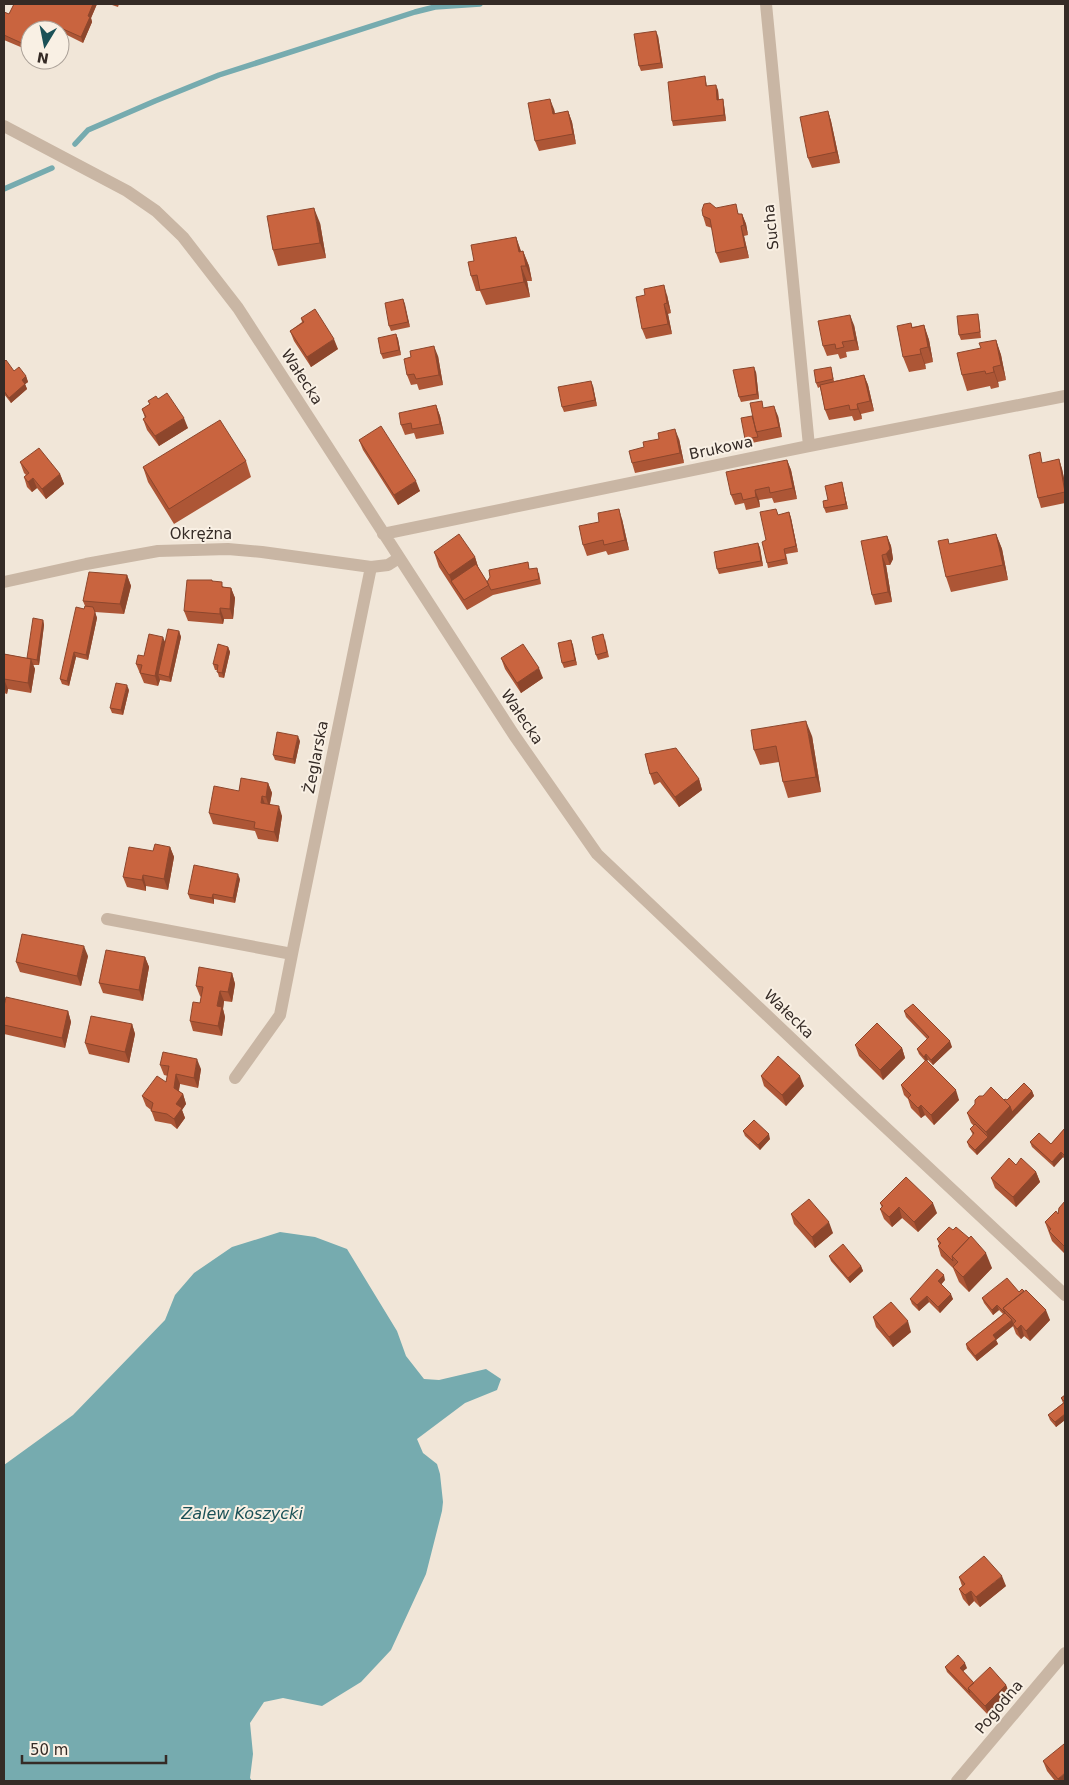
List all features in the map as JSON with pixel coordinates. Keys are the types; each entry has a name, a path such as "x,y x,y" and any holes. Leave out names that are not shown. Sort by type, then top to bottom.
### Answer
{"street":[{"name":"Sucha","path":"766,4 809,446"},
{"name":"Wałecka","path":"4,126 127,191 156,211 183,237 238,308 514,735 597,854 1065,1295"},
{"name":"Brukowa","path":"383,534 809,446 1065,396"},
{"name":"Okrężna","path":"4,582 95,562 158,551 228,549 371,567 388,565 399,558"},
{"name":"Żeglarska","path":"235,1078 280,1014 371,567"},
{"path":"107,919 292,954"},
{"name":"Pogodna","path":"957,1781 1065,1653"}],"water":[{"name":"Zalew Koszycki","path":"280,1232 315,1237 347,1249 397,1331 406,1356 424,1379 439,1380 486,1369 501,1379 497,1390 465,1403 417,1439 423,1453 437,1464 443,1502 442,1511 426,1574 391,1650 361,1682 322,1706 283,1698 264,1702 250,1723 253,1754 250,1778 252,1781 4,1781 4,1465 73,1415 165,1320 175,1295 194,1273 232,1247"}],"building":[{"path":"14,4 93,4 88,16 90,17 81,37 70,32 70,20 20,20 20,42 4,35 4,12 9,14"},
{"path":"656,31 661,63 639,66 634,34"},
{"path":"705,76 706,86 716,85 717,100 723,99 724,115 672,121 668,82"},
{"path":"550,99 553,114 568,111 573,134 535,141 528,103"},
{"path":"828,111 836,152 808,158 800,117"},
{"path":"710,203 716,208 736,204 738,214 742,214 744,225 741,226 745,247 716,253 710,219 703,216 702,210 704,204"},
{"path":"314,208 320,243 273,250 267,216"},
{"path":"516,237 519,252 523,251 526,266 521,266 524,282 480,290 477,275 471,276 468,262 474,261 471,245"},
{"path":"664,285 667,303 664,304 668,324 642,329 636,297 645,295 644,289"},
{"path":"403,299 408,322 389,326 385,303"},
{"path":"315,309 334,339 307,357 290,331 304,322 301,318"},
{"path":"978,314 980,332 959,335 957,316"},
{"path":"850,315 855,340 842,342 844,347 836,349 835,344 823,346 818,321"},
{"path":"911,323 912,328 924,325 928,347 920,349 921,354 903,357 897,326"},
{"path":"396,334 399,350 381,354 378,338"},
{"path":"996,340 1001,365 993,367 994,372 986,374 985,371 962,375 957,353 981,348 979,343"},
{"path":"434,346 439,375 416,379 414,374 407,375 404,359 411,357 410,351"},
{"path":"6,360 14,371 19,367 26,376 22,380 25,384 9,398 4,391 4,362"},
{"path":"754,367 757,394 739,397 733,370"},
{"path":"831,367 833,379 816,383 814,370"},
{"path":"864,375 870,401 857,404 858,409 850,410 849,405 825,410 820,385"},
{"path":"591,381 595,400 562,407 558,387"},
{"path":"167,393 184,418 155,436 143,419 146,417 142,409 150,404 148,401 156,396 158,399"},
{"path":"762,401 763,408 774,406 779,427 756,432 750,403"},
{"path":"436,405 440,424 412,429 411,423 401,425 399,413"},
{"path":"752,416 758,437 745,439 741,418"},
{"path":"220,420 246,461 169,509 143,467"},
{"path":"381,426 416,481 394,495 359,440"},
{"path":"675,429 680,453 632,463 629,451 644,447 643,442 659,439 658,433"},
{"path":"39,448 60,474 42,489 33,478 28,482 24,477 29,473 20,462"},
{"path":"1040,452 1042,463 1059,459 1065,492 1038,498 1029,455"},
{"path":"787,460 793,488 770,493 769,487 755,490 756,497 743,500 741,493 731,495 726,472"},
{"path":"842,482 846,504 824,508 823,501 828,500 825,486"},
{"path":"619,509 625,540 604,545 603,540 583,545 579,526 599,522 598,513"},
{"path":"776,509 778,515 789,512 796,546 784,549 786,559 767,563 762,542 766,540 760,512"},
{"path":"459,534 475,557 449,575 434,552"},
{"path":"996,534 1003,565 946,577 938,541 948,539 949,544"},
{"path":"887,536 890,549 886,554 882,555 888,592 872,595 861,541"},
{"path":"758,543 761,561 717,569 714,552"},
{"path":"528,562 529,569 537,568 539,579 491,590 487,582 490,577 489,570"},
{"path":"476,564 489,585 464,600 451,581"},
{"path":"89,572 127,575 120,604 83,601"},
{"path":"187,580 212,580 222,582 222,587 231,588 230,609 220,608 220,614 184,611"},
{"path":"85,606 93,607 95,612 86,655 74,652 67,681 60,679 76,607 84,609"},
{"path":"33,618 43,620 37,660 27,658"},
{"path":"168,629 179,631 169,677 158,674"},
{"path":"149,634 163,637 155,676 140,673 142,665 136,664 138,655 144,656"},
{"path":"603,634 607,652 596,655 592,637"},
{"path":"571,640 575,660 562,663 558,643"},
{"path":"218,644 228,647 222,673 217,672 218,665 213,664"},
{"path":"523,644 539,668 517,683 501,658"},
{"path":"4,654 31,659 28,683 4,679"},
{"path":"116,683 127,685 121,710 110,708"},
{"path":"806,721 816,777 783,782 776,746 754,750 751,730"},
{"path":"277,732 298,736 293,759 273,755"},
{"path":"676,748 699,779 675,797 657,772 650,774 645,754"},
{"path":"241,778 268,783 266,797 262,796 261,803 279,806 274,832 254,828 255,822 209,813 214,786 239,791"},
{"path":"155,844 170,847 164,879 143,875 142,880 123,877 129,847 153,851"},
{"path":"194,865 238,874 233,898 213,894 212,898 188,894"},
{"path":"22,934 84,946 77,976 16,962"},
{"path":"106,950 145,957 139,990 99,983"},
{"path":"199,967 232,973 228,992 220,991 217,1006 222,1007 218,1026 190,1021 193,1002 200,1003 203,987 196,986"},
{"path":"6,997 68,1011 62,1038 4,1025"},
{"path":"913,1004 950,1041 931,1060 926,1054 924,1057 917,1049 929,1037 904,1011"},
{"path":"91,1016 132,1024 125,1052 85,1043"},
{"path":"877,1023 902,1048 880,1070 855,1045"},
{"path":"163,1052 197,1059 194,1078 176,1074 174,1088 183,1094 176,1104 182,1108 174,1119 167,1114 151,1111 153,1103 142,1096 157,1076 166,1082 169,1066 160,1065"},
{"path":"778,1056 800,1076 782,1095 761,1076"},
{"path":"926,1060 956,1090 931,1115 921,1105 918,1108 908,1098 911,1095 901,1085"},
{"path":"1024,1083 1032,1091 1012,1112 1010,1106 1004,1100 1007,1100"},
{"path":"991,1087 1010,1106 986,1132 967,1113 975,1104 975,1100 979,1096 983,1096"},
{"path":"754,1120 769,1134 758,1145 743,1131"},
{"path":"975,1124 988,1137 975,1150 967,1142 974,1133 970,1129"},
{"path":"1065,1128 1065,1156 1061,1152 1052,1162 1030,1142 1039,1133 1051,1144"},
{"path":"1009,1158 1016,1165 1021,1158 1036,1172 1013,1197 991,1178"},
{"path":"906,1177 933,1203 914,1222 899,1207 889,1217 880,1209 883,1206 880,1203"},
{"path":"809,1199 829,1222 812,1237 791,1214"},
{"path":"1065,1201 1064,1246 1049,1231 1051,1229 1045,1222 1056,1211 1058,1214 1059,1208"},
{"path":"949,1227 953,1230 956,1227 969,1238 952,1256 953,1261 938,1246 941,1243 937,1239"},
{"path":"971,1236 986,1253 963,1277 953,1267 958,1262 952,1256"},
{"path":"843,1244 861,1266 848,1278 829,1256"},
{"path":"937,1269 944,1275 938,1281 951,1294 938,1307 927,1296 917,1305 910,1299"},
{"path":"1007,1278 1019,1292 1022,1289 1024,1291 1003,1308 1005,1313 997,1305 992,1310 982,1298"},
{"path":"1026,1290 1046,1310 1026,1331 1021,1325 1017,1329 1013,1324 1016,1321 1003,1308"},
{"path":"891,1302 908,1321 889,1337 873,1317"},
{"path":"1005,1313 1012,1320 993,1335 996,1339 975,1356 966,1344"},
{"path":"1065,1402 1065,1414 1055,1422 1048,1415"},
{"path":"984,1556 1002,1576 976,1597 971,1591 965,1595 959,1589 965,1584 959,1577"},
{"path":"958,1655 965,1663 960,1668 974,1683 968,1688 970,1693 945,1667"},
{"path":"990,1667 1006,1685 985,1706 968,1688"},
{"path":"1064,1744 1065,1773 1058,1779 1043,1761"}],"waterway":[{"path":"75,144 88,130 219,75 415,12 435,7 480,4"},
{"path":"4,189 52,168"}]}
